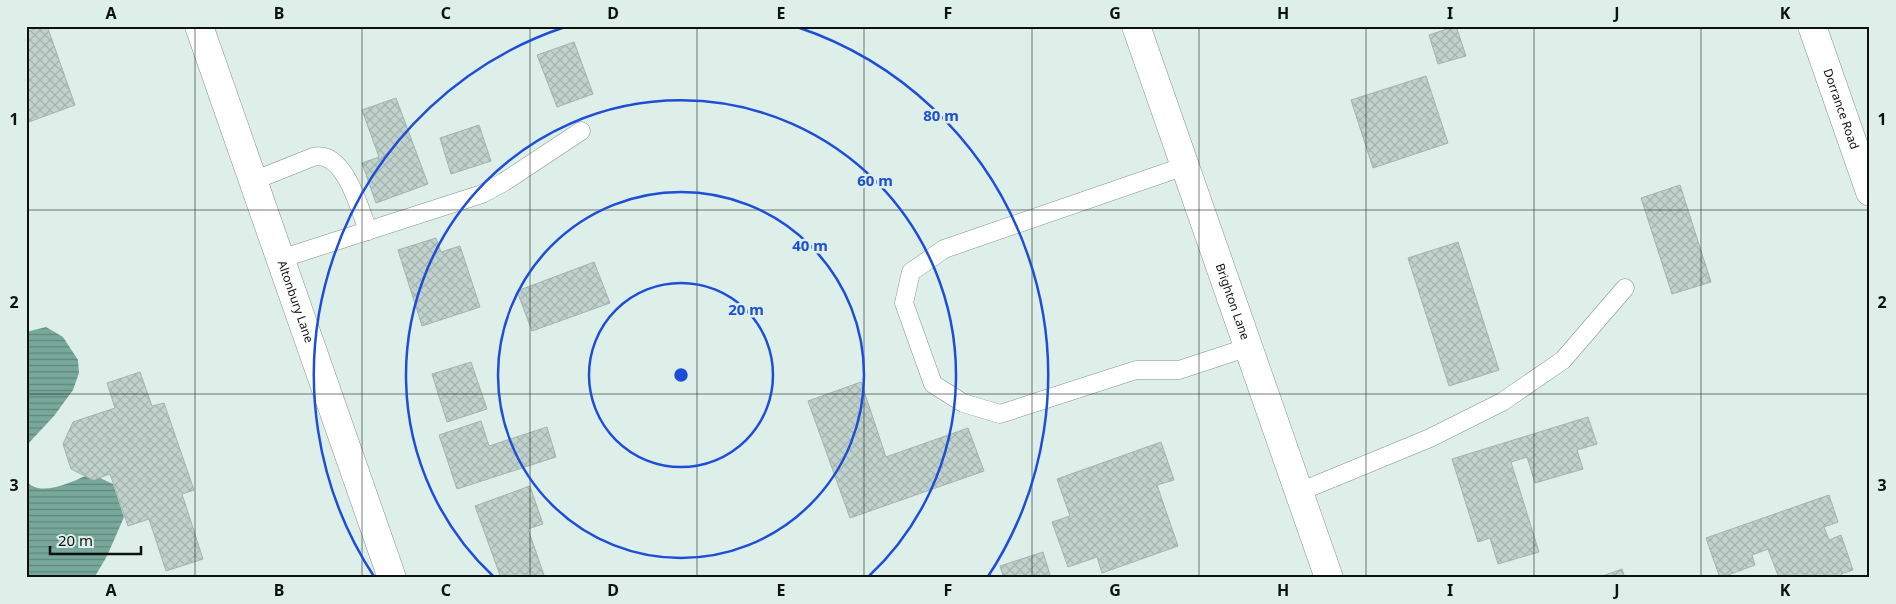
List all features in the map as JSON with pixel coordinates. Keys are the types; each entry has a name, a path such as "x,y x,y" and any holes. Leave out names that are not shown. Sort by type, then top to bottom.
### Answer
{"street":[{"name":"Altonbury Lane","path":"198,26 392,578"},
{"name":"Brighton Lane","path":"1136,26 1329,578"},
{"name":"Dorrance Road","path":"1812,26 1870,192"}],"lane":[{"path":"280,259 482,194 504,182 581,131"},
{"path":"253,181 313,157 328,157 338,165 347,180 368,231"},
{"path":"1185,166 944,249 910,272 904,303 933,384 962,404 1000,414 1136,370 1179,370 1249,347"},
{"path":"1299,492 1430,438 1502,402 1563,360 1625,288"}],"shaded area":[{"path":"46,327 63,337 78,360 79,373 73,390 54,416 26,446 26,332"},
{"path":"85,476 94,480 100,478 113,484 124,517 107,556 94,578 26,578 26,480 38,488 46,488 63,485"}],"building":[{"path":"47,26 75,105 26,123 26,32"},
{"path":"1456,26 1466,56 1438,64 1429,35"},
{"path":"574,42 593,94 557,107 537,55"},
{"path":"1426,76 1448,143 1373,168 1351,100"},
{"path":"396,98 428,184 376,203 362,163 379,157 362,110"},
{"path":"479,125 491,161 451,174 440,138"},
{"path":"1680,185 1711,282 1672,294 1641,198"},
{"path":"436,238 441,252 460,246 480,307 422,326 398,250"},
{"path":"1458,242 1499,370 1449,386 1408,258"},
{"path":"594,262 610,303 532,331 517,291"},
{"path":"471,362 487,409 447,422 432,374"},
{"path":"140,372 152,406 164,403 194,490 182,494 203,559 166,571 149,519 128,526 110,474 93,480 71,469 63,444 73,422 115,408 107,383"},
{"path":"861,382 886,457 968,428 984,471 850,518 808,401"},
{"path":"1588,417 1597,444 1577,450 1583,469 1535,483 1527,457 1511,462 1539,552 1498,564 1490,538 1478,542 1452,459"},
{"path":"481,421 489,446 547,427 556,457 457,489 439,435"},
{"path":"1161,442 1174,480 1157,485 1178,546 1102,573 1097,557 1068,567 1052,522 1070,516 1057,479"},
{"path":"530,486 543,524 528,529 545,578 501,578 475,506"},
{"path":"1829,495 1838,522 1824,527 1829,540 1841,535 1853,570 1841,574 1842,578 1779,578 1768,549 1752,555 1755,565 1720,578 1706,538"},
{"path":"1043,552 1051,578 1004,578 1000,566"},
{"path":"1622,569 1625,578 1597,578"}]}
